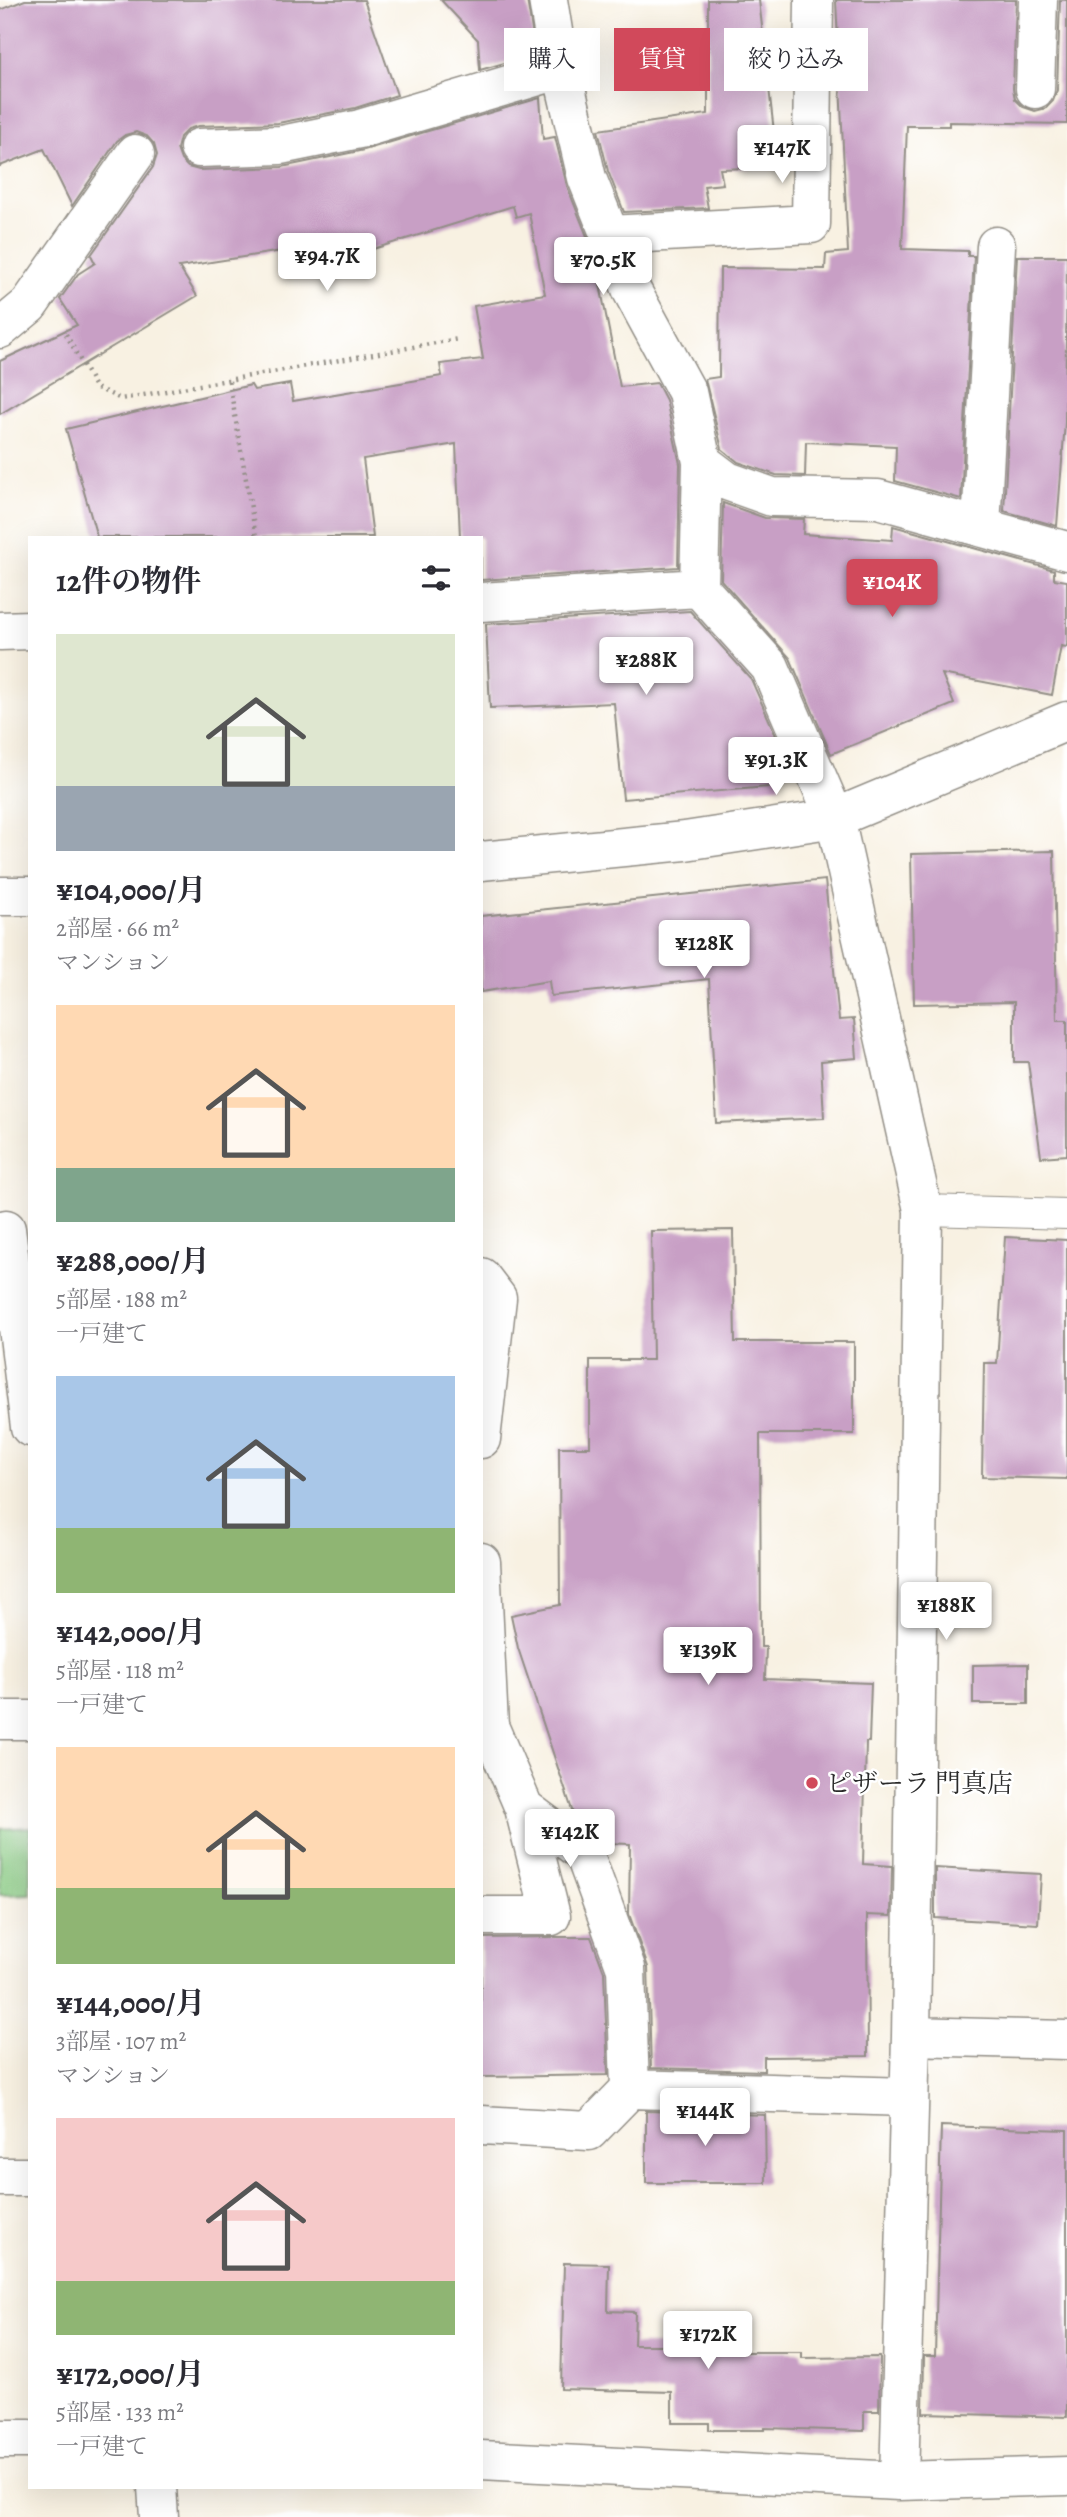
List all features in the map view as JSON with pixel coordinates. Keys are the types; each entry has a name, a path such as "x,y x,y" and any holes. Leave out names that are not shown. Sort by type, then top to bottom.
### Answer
{"street":[{"path":"548,0 554,28"},
{"path":"610,235 811,224 814,0"},
{"path":"1035,89 1038,0"},
{"path":"199,148 281,145 360,129 504,86"},
{"path":"567,91 587,178 632,291 687,392 702,462 699,588 770,667 835,818 923,1210 911,2036 899,2481"},
{"path":"2,323 29,305 135,155"},
{"path":"981,527 996,246"},
{"path":"702,462 727,481 772,497 878,499 1067,551"},
{"path":"483,601 699,588"},
{"path":"0,631 28,630"},
{"path":"483,861 685,841 835,818 1067,720"},
{"path":"0,896 28,896"},
{"path":"12,1229 28,1405"},
{"path":"483,1280 496,1298 483,1420"},
{"path":"483,1644 485,1726 524,1808 551,1916 483,1916"},
{"path":"0,1720 28,1720"},
{"path":"483,2125 589,2131 630,2089 626,1968 584,1853 524,1808"},
{"path":"911,2036 1067,2040"},
{"path":"630,2089 909,2097"},
{"path":"0,2177 28,2177"},
{"path":"0,2439 28,2439"},
{"path":"483,2460 899,2481 1067,2476"},
{"path":"158,2489 159,2517"}],"lane":[{"path":"923,1210 1067,1214"}],"path":[{"path":"2,323 60,323 94,387 121,399 458,339"},
{"path":"229,381 256,536"}],"green space":[{"path":"28,1827 28,1894 0,1895 0,1829"}],"building":[{"path":"25,0 364,0 397,95 355,108 278,123 198,126 188,129 180,137 177,149 181,160 188,167 199,170 282,167 364,150 540,98 543,139 555,137 567,186 594,254 620,387 657,383 666,400 680,464 678,567 483,580 483,536 460,536 456,444 363,459 373,536 97,536 66,429 251,385 254,390 290,384 293,401 442,376 440,364 483,359 474,306 545,294 529,213 516,217 513,206 331,262 327,244 179,267 197,296 0,414 0,361 77,325 60,299 78,274 95,263 91,255 153,167 157,155 154,144 147,136 136,132 125,135 117,141 72,206 44,149 0,166 0,10"},
{"path":"441,0 527,0 532,28 504,28 504,63 480,70 478,40"},
{"path":"708,0 759,0 762,28 724,28 724,91 769,91 778,167 720,169 723,184 704,186 708,208 624,212 608,171 598,130 708,114"},
{"path":"836,0 1016,0 1013,89 1015,99 1023,107 1035,111 1046,108 1053,101 1057,90 1060,0 1067,0 1067,124 949,122 949,126 907,126 902,249 968,251 968,256 974,256 961,499 895,481 896,446 806,442 805,476 776,475 738,462 722,449 705,379 719,377 720,268 825,269 826,254 848,252 840,91 868,91 868,28 837,28"},
{"path":"1017,256 1067,256 1065,422 1057,526 1004,511"},
{"path":"723,503 765,518 804,519 803,534 892,540 893,526 1054,570 1054,579 1067,581 1067,647 1061,646 1052,695 942,674 954,704 831,754 790,658 721,580"},
{"path":"690,611 751,679 791,770 779,775 780,786 623,799 614,703 490,708 486,624"},
{"path":"1054,851 1057,1020 1067,1020 1067,1155 1041,1157 1028,1062 1014,1062 1014,1002 914,1004 911,854"},
{"path":"825,880 839,1020 854,1019 857,1058 821,1061 824,1118 716,1123 709,979 551,996 549,981 483,992 483,916"},
{"path":"733,1230 735,1342 854,1342 854,1434 760,1434 761,1647 766,1647 765,1679 871,1683 869,1742 866,1742 863,1864 892,1866 891,1916 867,1915 868,2056 764,2057 764,2071 651,2068 648,1967 629,1914 630,1844 603,1843 575,1819 518,1648 511,1615 560,1605 559,1447 590,1447 590,1360 653,1360 651,1231"},
{"path":"1005,1237 1067,1240 1067,1479 982,1477 984,1363 997,1363"},
{"path":"1028,1664 1028,1704 973,1704 973,1665"},
{"path":"935,1868 1041,1874 1038,1924 935,1918"},
{"path":"591,1937 604,1972 608,2075 483,2077 483,1938"},
{"path":"646,2111 765,2115 766,2183 646,2183"},
{"path":"941,2126 1067,2130 1067,2417 923,2413 924,2356 935,2356"},
{"path":"564,2263 609,2264 608,2311 635,2312 634,2345 702,2345 735,2347 735,2352 802,2352 802,2358 880,2357 879,2411 864,2411 864,2431 765,2428 709,2430 709,2423 672,2423 672,2392 561,2389"}],"place":[{"name":"ピザーラ 門真店","path":"812,1783"}]}
